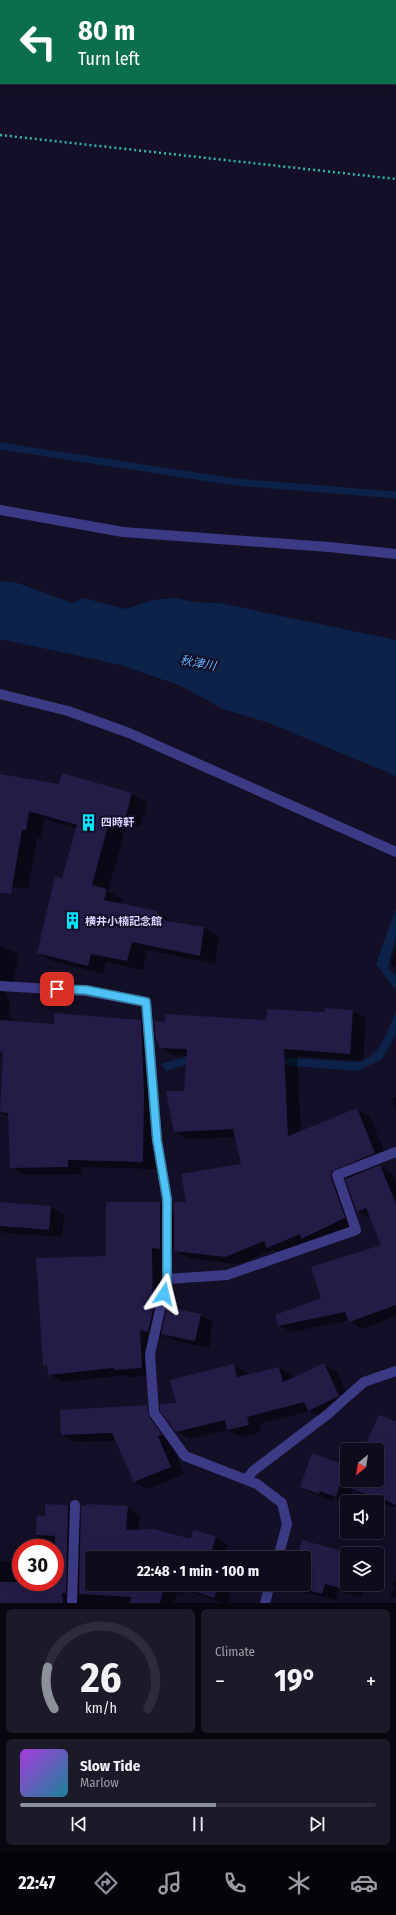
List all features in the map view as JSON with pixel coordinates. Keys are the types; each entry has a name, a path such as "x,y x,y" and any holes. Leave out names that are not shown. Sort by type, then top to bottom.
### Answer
{"street":[{"path":"0,510 123,532 396,554"},
{"path":"0,694 68,712 129,733 396,852"},
{"path":"0,986 86,990 146,1002 157,1140 167,1199 167,1279 150,1354 154,1413 185,1456 257,1484 282,1503 288,1524 280,1551"},
{"path":"167,1279 227,1276 356,1230 337,1175 396,1152"},
{"path":"246,1480 253,1471 328,1414 364,1382 396,1371"},
{"path":"72,1603 75,1505"},
{"path":"265,1603 268,1591"}],"path":[{"path":"0,135 396,179"}],"water":[{"name":"秋津川","path":"0,581 15,582 72,603 84,598 125,609 154,600 176,598 194,602 220,603 396,640 396,776 269,723 223,709 181,686 121,665 0,639"},
{"path":"396,908 396,935 388,968 396,976 396,990 376,964"},
{"path":"396,1011 396,1033 387,1051 381,1060 357,1071 268,1064 195,1062 166,1071 161,1064 202,1052 355,1062 364,1060 377,1050 382,1043"}],"building":[{"path":"62,773 132,793 125,819 111,815 92,885 107,889 104,900 158,911 156,919 204,927 200,956 132,942 127,961 91,954 88,966 37,953 55,876 62,878 77,825 29,811 26,830 22,830 11,894 0,893 0,774 59,784"},
{"path":"325,1008 353,1010 350,1054 284,1049 288,1136 357,1108 375,1153 332,1171 331,1177 345,1218 301,1239 300,1234 267,1248 264,1241 225,1257 174,1251 174,1202 186,1202 181,1174 241,1164 233,1129 174,1132 166,1091 184,1091 187,1049 159,1048 158,1041 156,1041 154,1021 165,1022 165,1014 266,1020 267,1009 324,1012"},
{"path":"54,1013 141,1020 144,1093 143,1162 68,1160 68,1167 10,1168 8,1113 0,1112 3,1052 0,1051 0,1020 54,1024"},
{"path":"380,1165 396,1204 396,1305 349,1322 345,1312 278,1326 275,1315 321,1298 311,1267 381,1245 366,1208 357,1212 345,1179"},
{"path":"0,1202 51,1206 49,1230 0,1226"},
{"path":"106,1202 160,1202 160,1249 152,1248 154,1305 148,1332 140,1330 142,1368 114,1370 114,1368 48,1375 47,1365 43,1366 36,1258 106,1256"},
{"path":"167,1307 201,1314 195,1341 161,1334"},
{"path":"324,1363 339,1396 308,1411 304,1402 247,1417 249,1425 227,1430 225,1420 176,1432 160,1411 160,1404 176,1403 170,1380 234,1364 237,1377 279,1367 283,1382"},
{"path":"147,1405 149,1416 162,1435 158,1436 171,1467 134,1482 112,1433 61,1435 60,1410"},
{"path":"379,1415 396,1421 396,1505 384,1499 384,1495 367,1495 347,1487 384,1487 384,1443 366,1443"},
{"path":"312,1453 340,1463 340,1484 336,1497 320,1491 319,1494 300,1487"},
{"path":"45,1504 68,1505 66,1593 62,1593 63,1603 0,1603 0,1582 12,1582 12,1591 64,1591 64,1539 55,1539 55,1536 36,1535 37,1515 45,1516"},
{"path":"86,1504 128,1506 126,1530 154,1529 191,1539 193,1530 216,1536 212,1550 216,1551 85,1551 85,1591 163,1591 160,1603 129,1603 132,1597 79,1594 81,1506 86,1506"},
{"path":"302,1540 340,1550 340,1588 325,1584 322,1594 311,1591 311,1551 299,1551"},
{"path":"194,1591 216,1591 214,1598"}],"waterway":[{"path":"0,446 235,482 396,495"}],"place":[{"name":"四時軒","path":"88,822"},
{"name":"横井小楠記念館","path":"72,921"}],"route":[{"path":"57,989 86,990 146,1002 157,1140 167,1199 167,1279 164,1294"}]}
